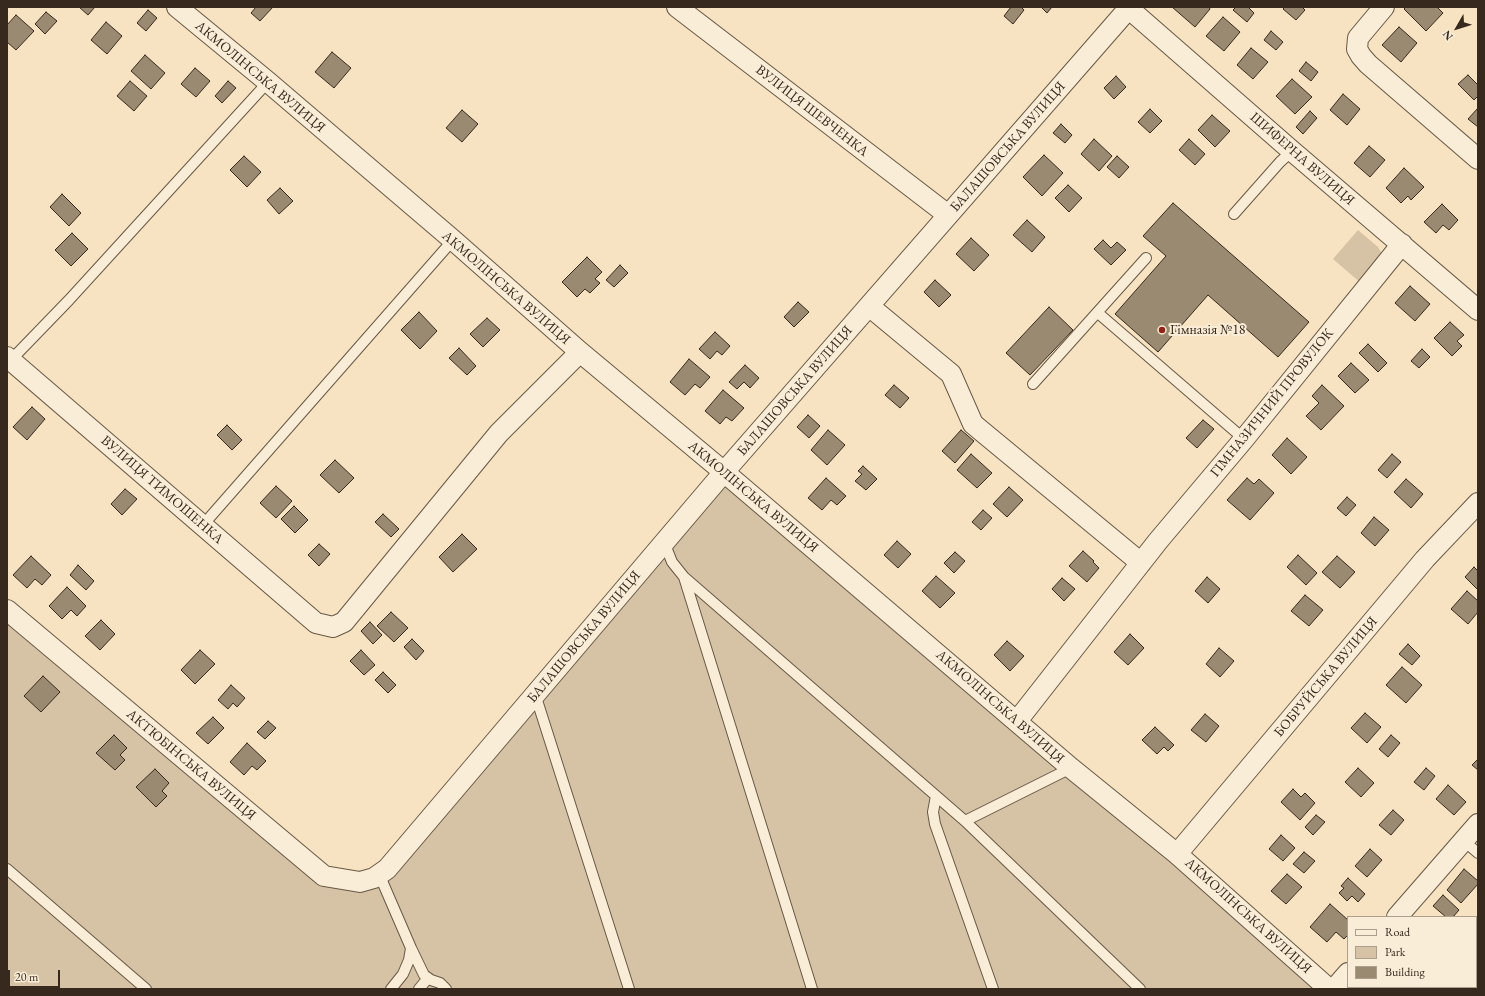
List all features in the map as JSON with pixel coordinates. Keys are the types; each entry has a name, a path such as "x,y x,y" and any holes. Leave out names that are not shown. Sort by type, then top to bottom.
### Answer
{"street":[{"name":"АКМОЛІНСЬКА ВУЛИЦЯ","path":"177,7 268,82 453,240 580,352 724,472 1071,768 1177,854 1329,989"},
{"name":"ВУЛИЦЯ ШЕВЧЕНКА","path":"677,7 948,216"},
{"path":"1384,7 1358,38 1357,49 1361,56 1368,64 1478,160"},
{"name":"БАЛАШОВСЬКА ВУЛИЦЯ","path":"383,871 724,472 1128,8"},
{"name":"ШИФЕРНА ВУЛИЦЯ","path":"1128,8 1478,310"},
{"name":"ГІМНАЗИЧНИЙ ПРОВУЛОК","path":"1017,721 1158,541 1244,439 1402,244"},
{"path":"869,306 951,374 973,424 1141,563"},
{"name":"ВУЛИЦЯ ТИМОШЕНКА","path":"9,359 316,623 333,627 344,622 499,433 580,352"},
{"name":"БОБРУЙСЬКА ВУЛИЦЯ","path":"1177,854 1425,559 1478,503"},
{"name":"АКТЮБІНСЬКА ВУЛИЦЯ","path":"7,610 324,876 360,882 374,878 383,871"},
{"path":"1398,916 1471,847 1478,824"},
{"path":"1334,989 1347,974"}],"lane":[{"path":"9,359 70,300 268,82"},
{"path":"1234,214 1280,162 1292,151"},
{"path":"203,525 453,240"},
{"path":"1033,384 1146,258"},
{"path":"1098,312 1244,439"},
{"path":"664,542 672,562 684,577 965,821 1140,989"},
{"path":"684,577 812,989"},
{"path":"535,694 629,989"},
{"path":"965,821 1071,768"},
{"path":"936,796 933,812 935,824 993,989"},
{"path":"7,869 146,989"},
{"path":"383,871 420,969 424,975 440,983 446,989"},
{"path":"391,989 403,974 409,960 411,948"},
{"path":"420,989 428,978"}],"green space":[{"path":"1358,230 1378,247 1382,254 1362,284 1333,259"},
{"path":"724,472 1329,989 7,989 7,610 324,876 374,878"}],"building":[{"path":"79,7 95,7 88,15"},
{"path":"256,7 273,7 260,21 251,13"},
{"path":"1011,7 1021,7 1024,10 1013,24 1004,16"},
{"path":"1041,7 1052,7 1047,13"},
{"path":"1172,7 1209,7 1210,9 1195,27"},
{"path":"1236,7 1248,7 1254,13 1247,22 1233,10"},
{"path":"1285,7 1302,7 1305,10 1296,20 1283,9"},
{"path":"1406,7 1437,7 1443,13 1426,31 1404,9"},
{"path":"148,10 157,18 146,31 137,23"},
{"path":"46,12 57,21 45,34 35,24"},
{"path":"16,15 34,31 16,50 7,42 7,25"},
{"path":"1223,17 1240,32 1224,51 1206,36"},
{"path":"106,22 122,36 107,54 91,40"},
{"path":"1399,27 1417,43 1401,62 1382,45"},
{"path":"1271,31 1283,42 1276,50 1264,40"},
{"path":"1251,48 1268,62 1253,79 1237,65"},
{"path":"332,52 351,68 334,88 315,72"},
{"path":"145,55 165,73 151,89 131,71"},
{"path":"1306,62 1318,72 1311,81 1299,71"},
{"path":"195,68 210,81 196,97 181,84"},
{"path":"1468,75 1478,85 1478,96 1474,100 1458,84"},
{"path":"1116,76 1126,87 1114,99 1104,88"},
{"path":"1292,79 1312,97 1295,114 1276,96"},
{"path":"130,81 147,96 134,111 117,96"},
{"path":"228,81 236,88 222,103 215,96"},
{"path":"1343,94 1360,109 1347,125 1330,110"},
{"path":"1478,108 1478,127 1468,119"},
{"path":"1150,109 1162,121 1150,133 1138,122"},
{"path":"462,110 478,124 462,142 446,128"},
{"path":"1310,111 1317,118 1303,134 1296,127"},
{"path":"1212,115 1230,131 1215,147 1198,130"},
{"path":"1061,124 1072,135 1065,143 1053,133"},
{"path":"1094,139 1112,156 1099,171 1081,154"},
{"path":"1189,139 1205,154 1195,165 1179,150"},
{"path":"1369,146 1385,160 1370,177 1354,163"},
{"path":"1044,155 1063,173 1042,196 1023,177"},
{"path":"244,156 261,172 247,187 230,170"},
{"path":"1117,156 1129,167 1119,178 1107,167"},
{"path":"1404,168 1424,187 1411,200 1408,196 1401,203 1386,188"},
{"path":"1068,185 1082,198 1069,212 1055,198"},
{"path":"280,188 293,201 279,214 267,200"},
{"path":"62,194 81,213 69,226 50,207"},
{"path":"1173,203 1309,322 1278,357 1208,295 1158,352 1115,314 1166,256 1143,236"},
{"path":"1442,204 1458,220 1449,230 1443,225 1436,233 1424,222"},
{"path":"1027,220 1045,237 1032,252 1013,235"},
{"path":"72,233 88,249 71,266 55,250"},
{"path":"971,238 989,255 974,271 956,254"},
{"path":"1103,240 1111,248 1117,242 1126,250 1111,265 1094,249"},
{"path":"587,257 602,272 595,279 600,283 590,293 585,289 577,297 562,282"},
{"path":"620,265 628,273 614,287 606,280"},
{"path":"935,280 951,295 939,307 924,292"},
{"path":"1410,286 1430,304 1415,321 1395,303"},
{"path":"798,302 809,312 794,327 784,317"},
{"path":"1049,307 1073,330 1030,375 1006,353"},
{"path":"419,312 437,331 420,349 401,330"},
{"path":"487,318 500,330 483,347 470,334"},
{"path":"1450,322 1464,335 1457,341 1462,346 1452,356 1434,338"},
{"path":"715,332 730,346 722,355 717,351 710,359 699,349"},
{"path":"1368,344 1387,363 1378,372 1359,353"},
{"path":"459,348 476,366 467,375 449,358"},
{"path":"1422,349 1430,357 1419,368 1411,361"},
{"path":"689,359 710,377 700,388 695,384 685,395 670,382"},
{"path":"1351,363 1369,380 1355,393 1338,376"},
{"path":"745,365 759,378 750,388 744,382 737,389 729,382"},
{"path":"894,385 909,398 900,408 885,395"},
{"path":"1322,385 1344,406 1321,430 1306,416 1319,403 1312,396"},
{"path":"723,390 744,408 732,421 726,417 720,424 705,411"},
{"path":"32,407 45,419 27,440 13,427"},
{"path":"808,415 820,426 809,438 797,427"},
{"path":"1203,420 1214,429 1197,448 1186,438"},
{"path":"227,425 242,440 232,450 217,435"},
{"path":"828,430 845,445 827,465 811,450"},
{"path":"961,430 974,441 955,463 942,451"},
{"path":"1287,438 1307,457 1291,474 1272,455"},
{"path":"971,454 992,473 977,488 957,470"},
{"path":"1392,454 1401,462 1387,478 1378,470"},
{"path":"335,460 354,478 339,493 320,475"},
{"path":"863,466 877,479 866,490 855,481 862,474 858,471"},
{"path":"826,478 846,496 837,505 831,500 822,510 808,498"},
{"path":"1247,478 1254,484 1259,479 1274,493 1250,520 1227,500"},
{"path":"1406,479 1423,494 1411,508 1394,492"},
{"path":"276,486 292,501 276,518 260,503"},
{"path":"1009,487 1023,500 1007,517 993,504"},
{"path":"125,489 137,499 122,515 111,504"},
{"path":"1347,497 1356,505 1346,516 1337,508"},
{"path":"294,506 308,520 295,533 281,519"},
{"path":"983,510 992,518 981,530 972,522"},
{"path":"383,514 399,529 391,537 375,522"},
{"path":"1374,517 1389,530 1375,546 1361,533"},
{"path":"462,534 477,549 453,572 439,557"},
{"path":"897,541 911,554 898,568 884,555"},
{"path":"319,544 330,554 319,566 308,555"},
{"path":"1083,551 1099,568 1087,582 1069,566"},
{"path":"955,552 965,561 954,573 944,563"},
{"path":"1298,555 1317,573 1306,585 1287,567"},
{"path":"31,556 51,575 42,585 35,579 27,588 13,575"},
{"path":"1337,556 1355,572 1340,588 1322,572"},
{"path":"78,565 94,581 86,590 70,575"},
{"path":"1474,567 1478,571 1478,590 1465,577"},
{"path":"936,576 955,593 940,608 922,591"},
{"path":"1207,577 1220,589 1208,603 1195,591"},
{"path":"1062,578 1075,589 1064,601 1052,589"},
{"path":"67,587 86,606 77,616 71,610 62,619 49,606"},
{"path":"1467,591 1478,601 1478,612 1468,624 1451,609"},
{"path":"1305,595 1323,610 1309,626 1291,611"},
{"path":"391,612 408,628 394,642 377,626"},
{"path":"101,620 115,634 100,650 85,636"},
{"path":"370,622 382,635 373,644 361,631"},
{"path":"1130,634 1144,648 1128,665 1114,652"},
{"path":"412,639 424,651 416,660 404,647"},
{"path":"1007,641 1024,656 1010,671 994,655"},
{"path":"1408,644 1420,656 1412,665 1399,654"},
{"path":"1219,648 1234,661 1220,677 1206,664"},
{"path":"200,650 215,664 195,684 181,670"},
{"path":"361,650 375,665 364,675 350,661"},
{"path":"1402,667 1422,685 1406,703 1386,685"},
{"path":"383,672 396,685 388,693 375,680"},
{"path":"43,676 60,692 41,712 24,696"},
{"path":"231,685 245,698 237,707 233,703 228,709 218,700"},
{"path":"1365,713 1381,727 1367,743 1351,728"},
{"path":"1205,714 1219,726 1206,742 1191,730"},
{"path":"213,717 224,728 208,744 196,733"},
{"path":"268,721 276,728 265,739 257,732"},
{"path":"1155,727 1174,745 1168,751 1164,747 1157,754 1142,740"},
{"path":"114,735 127,748 120,755 125,760 115,770 96,753"},
{"path":"1391,735 1400,743 1388,757 1379,749"},
{"path":"247,743 266,761 257,770 252,766 244,775 230,762"},
{"path":"1478,759 1478,770 1472,765"},
{"path":"1358,768 1374,783 1361,797 1345,782"},
{"path":"1426,768 1435,776 1424,790 1414,782"},
{"path":"155,769 169,783 162,791 167,796 156,807 136,787"},
{"path":"1448,785 1466,802 1454,815 1436,799"},
{"path":"1293,789 1301,797 1305,793 1315,803 1300,820 1281,802"},
{"path":"1393,810 1404,820 1391,835 1379,825"},
{"path":"1316,815 1325,822 1313,835 1305,827"},
{"path":"1281,835 1295,848 1283,861 1269,849"},
{"path":"1370,849 1382,860 1367,877 1355,866"},
{"path":"1304,852 1315,861 1304,873 1293,864"},
{"path":"1464,869 1478,881 1478,884 1461,903 1447,890"},
{"path":"1287,874 1302,887 1286,904 1271,891"},
{"path":"1348,878 1365,894 1358,902 1352,896 1347,901 1339,893 1344,888 1341,886"},
{"path":"1443,895 1459,910 1454,916 1445,916 1433,906"},
{"path":"1330,904 1347,919 1347,936 1344,939 1336,932 1327,942 1310,927"},
{"path":"1477,935 1478,936 1478,950 1477,949"}],"place":[{"name":"Гімназія №18","path":"1162,330"}]}
